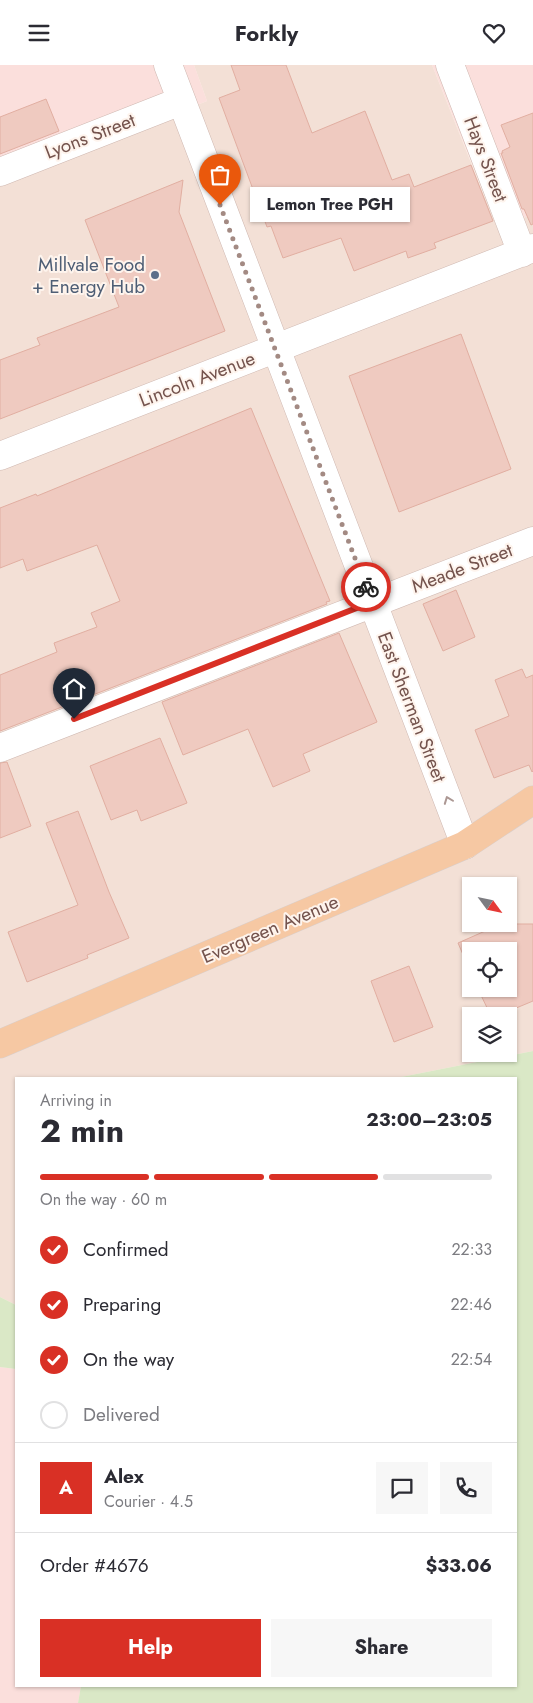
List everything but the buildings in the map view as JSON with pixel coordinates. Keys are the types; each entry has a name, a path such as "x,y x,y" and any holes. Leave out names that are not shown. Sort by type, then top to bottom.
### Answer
{"main road":[{"name":"Evergreen Avenue","path":"0,1044 465,845 533,800"}],"street":[{"name":"East Sherman Street","path":"168,65 465,845"},
{"name":"Hays Street","path":"450,65 527,250"},
{"name":"Lyons Street","path":"0,172 181,101"},
{"name":"Lincoln Avenue","path":"0,456 527,250"},
{"name":"Meade Street","path":"0,747 533,541"}],"shaded area":[{"path":"0,65 194,65 207,101 0,185"},
{"path":"194,65 432,65 497,228 533,214 533,1051 517,1054 517,1007 462,1007 462,1062 477,1062 401,1077 15,1077 15,1304 0,1297 0,185 207,101"},
{"path":"432,65 533,65 533,214 498,228"},
{"path":"0,1367 15,1369 15,1687 81,1687 78,1703 0,1703"}],"green space":[{"path":"533,1051 533,1703 78,1703 81,1687 517,1687 517,1077 401,1077 477,1062 517,1062 517,1054"},
{"path":"0,1297 15,1304 15,1369 0,1367"}],"way so far":[{"path":"220,205 366,587"}],"place":[{"name":"Lemon Tree PGH","path":"220,205"},
{"name":"Millvale Food + Energy Hub","path":"155,275"}],"route":[{"path":"74,719 372,602 366,587"}]}
